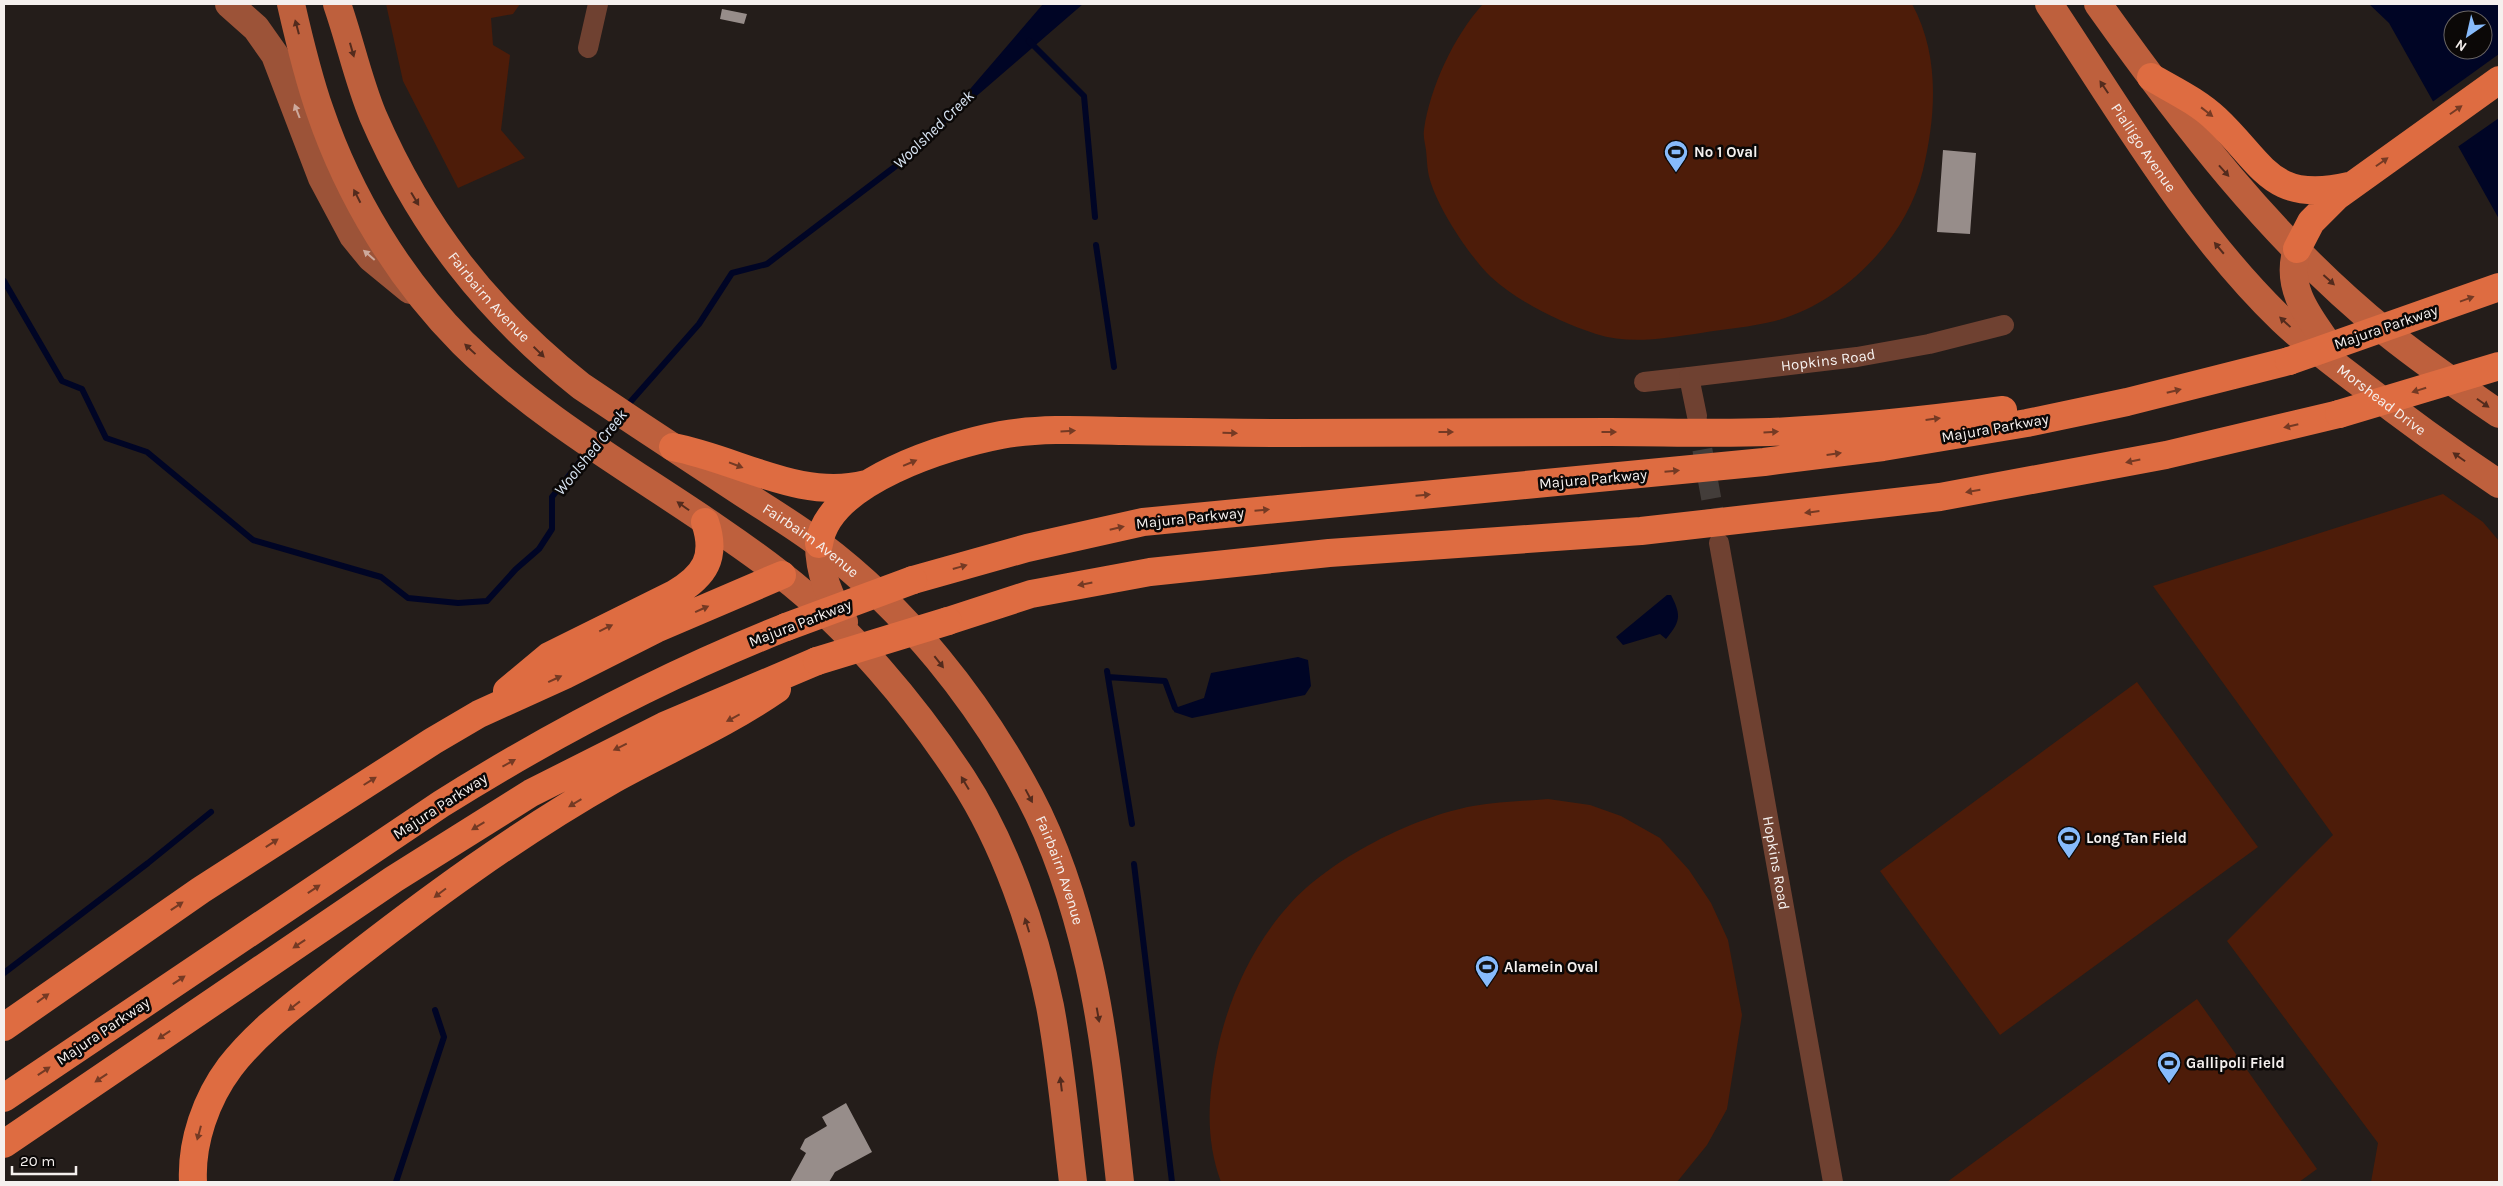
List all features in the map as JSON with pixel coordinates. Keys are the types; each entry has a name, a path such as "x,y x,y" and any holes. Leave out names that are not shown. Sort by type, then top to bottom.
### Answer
{"highway":[{"path":"2151,77 2205,110 2223,126 2255,163 2274,180 2295,189 2312,192 2348,186"},
{"path":"2297,249 2302,236 2318,215 2348,186 2499,80"},
{"name":"Majura Parkway","path":"4,1098 441,804 498,768 618,702 724,652 913,580 1027,548 1143,522 1813,457 1971,433 2126,402 2289,361 2499,287"},
{"path":"4,1144 394,879 531,793 664,726 817,661 1031,594 1150,572 1329,552 1641,531 1940,497 2148,458 2338,414 2499,366"},
{"path":"669,444 770,476 816,488 840,489 866,484 943,450 1003,435 1022,433 1085,430 1244,433 1771,432 1917,421 2047,404 2126,402"},
{"path":"820,554 823,530 828,522 866,484"},
{"path":"479,714 549,656 674,594 692,582 701,573 709,554 710,536 704,522"},
{"path":"4,1027 82,970 216,880 432,741 479,714 565,675 656,629 782,575"},
{"path":"193,1182 195,1146 202,1121 214,1094 228,1069 268,1026 453,883 544,821 636,767 737,716 817,661"}],"main road":[{"path":"229,4 256,28 275,55 322,178 353,236 371,258 432,309 462,341 506,382 558,422 782,575 856,643 915,714 962,779 1004,858 1034,948 1050,1005 1073,1182"},
{"path":"291,4 318,108 350,184 371,224 432,309"},
{"name":"Fairbairn Avenue","path":"338,4 372,114 413,196 445,246 479,291 546,358 581,386 669,444 820,554 857,576 909,626 972,704 1030,796 1046,830 1070,898 1090,967 1105,1055 1120,1182"},
{"name":"Pialligo Avenue","path":"2049,4 2156,166 2206,232 2250,285"},
{"path":"2098,4 2214,159 2297,249 2385,331 2499,414"},
{"path":"2297,249 2294,279 2301,305 2349,375"},
{"name":"Morshead Drive","path":"2250,285 2300,336 2422,431 2499,484"},
{"path":"782,575 820,554 829,592 856,643"}],"street":[{"path":"588,48 598,4"},
{"name":"Hopkins Road","path":"1644,382 1857,357 1929,344 2004,325"},
{"path":"1689,377 1697,416"},
{"name":"Hopkins Road","path":"1719,543 1833,1182"}],"shaded area":[{"path":"386,4 520,4 513,14 491,18 493,45 510,55 501,130 525,158 458,188 403,81"},
{"name":"No 1 Oval","path":"1483,4 1912,4 1927,44 1933,86 1931,128 1923,170 1915,195 1903,220 1887,243 1847,283 1825,299 1800,312 1775,321 1675,337 1635,340 1596,334 1554,318 1514,295 1482,268 1447,217 1429,176 1424,132 1432,97 1453,47 1462,31"},
{"path":"2443,494 2483,522 2499,541 2499,1182 2371,1182 2378,1143 2227,941 2333,835 2153,586"},
{"name":"Long Tan Field","path":"2137,682 2258,847 2000,1035 1880,871"},
{"name":"Alamein Oval","path":"1548,799 1590,805 1621,816 1660,838 1689,870 1711,903 1728,940 1742,1015 1727,1109 1707,1145 1677,1182 1221,1182 1212,1150 1210,1134 1210,1102 1217,1052 1228,1012 1243,974 1264,938 1289,905 1306,888 1349,856 1399,830 1473,806"},
{"name":"Gallipoli Field","path":"2197,999 2317,1169 2299,1182 1947,1182"}],"water":[{"path":"1043,4 1083,4 928,138"},
{"path":"2369,4 2499,4 2499,219 2389,23"},
{"path":"1667,595 1671,595 1675,602 1678,618 1677,623 1666,639 1660,634 1623,645 1616,637"},
{"path":"1298,657 1308,660 1311,686 1305,695 1192,718 1174,712 1175,708 1204,698 1211,673"}],"pier":[{"path":"2499,54 2499,118 2456,148 2431,103"}],"building":[{"path":"722,9 747,14 744,24 720,19"},
{"path":"1943,150 1976,153 1970,234 1937,232"},
{"path":"846,1103 872,1152 835,1172 829,1182 790,1182 806,1153 800,1149 805,1139 827,1126 822,1117"}],"waterway":[{"path":"1029,41 1084,96 1095,217"},
{"name":"Woolshed Creek","path":"625,408 699,324 732,273 767,264 909,156 934,132"},
{"path":"1096,245 1114,367"},
{"name":"Woolshed Creek","path":"4,281 62,381 82,389 106,438 147,452 253,540 381,577 408,598 458,603 487,601 516,569 539,549 552,529 552,497 589,450"},
{"name":"Woolshed Creek","path":"597,441 617,418"},
{"path":"1107,671 1132,824"},
{"path":"1108,677 1165,681 1175,708"},
{"path":"4,973 148,863 211,812"},
{"path":"1134,864 1172,1182"},
{"path":"396,1182 444,1037 435,1010"}],"tunnel":[{"path":"1697,420 1718,536"}],"place":[{"name":"No 1 Oval","path":"1676,173"},
{"name":"Long Tan Field","path":"2069,859"},
{"name":"Alamein Oval","path":"1487,988"},
{"name":"Gallipoli Field","path":"2169,1084"}]}
